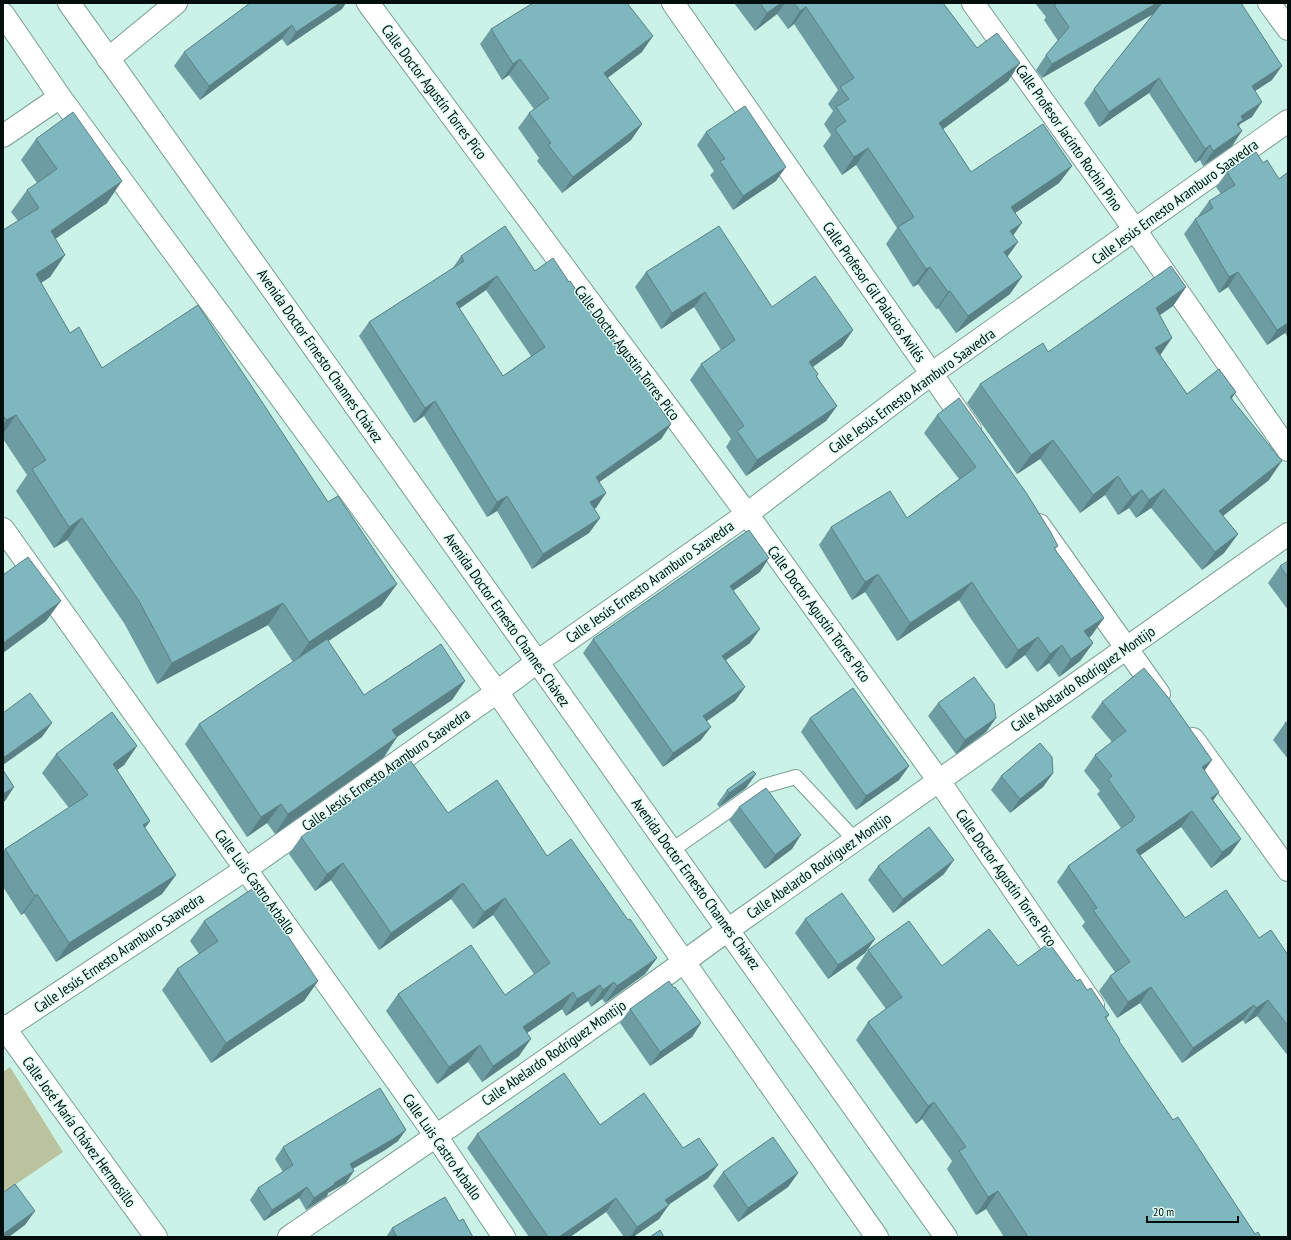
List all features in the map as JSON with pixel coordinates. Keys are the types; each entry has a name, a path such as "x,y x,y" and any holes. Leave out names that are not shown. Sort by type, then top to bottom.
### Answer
{"street":[{"name":"Avenida Doctor Ernesto Channes Chávez","path":"69,3 537,662 729,929 946,1237"},
{"path":"108,59 176,3"},
{"name":"Calle Doctor Agustín Torres Pico","path":"368,3 747,514 939,781 1105,1022"},
{"name":"Calle Profesor Gil Palacios Avilés","path":"673,3 981,444"},
{"name":"Calle Profesor Jacinto Rochin Pino","path":"973,3 1135,230 1288,450"},
{"path":"1269,3 1288,29"},
{"path":"3,14 60,97 497,692 877,1237"},
{"path":"3,136 60,97"},
{"name":"Calle Jesús Ernesto Aramburo Saavedra","path":"4,1028 246,869 497,692 537,662 747,514 931,374 1288,121"},
{"path":"1027,508 1126,648 1288,870"},
{"name":"Calle Luis Castro Arballo","path":"3,529 436,1136 504,1237"},
{"name":"Calle Abelardo Rodríguez Montijo","path":"289,1237 684,962 1288,534"},
{"name":"Calle José María Chávez Hermosillo","path":"4,1028 156,1237"}],"lane":[{"path":"672,850 764,786 796,777 856,840"}],"green space":[{"path":"10,1067 63,1152 3,1193 3,1072"}],"building":[{"path":"250,3 340,3 296,32 292,25 209,86 184,52"},
{"path":"533,3 627,3 653,36 604,73 642,124 573,177 548,145 551,143 529,113 549,98 520,59 513,64 491,29"},
{"path":"760,3 781,3 767,13"},
{"path":"794,3 943,3 977,48 997,33 1020,63 939,123 971,172 1043,124 1072,166 1011,207 1022,223 1010,231 1018,242 1004,252 1022,277 968,316 930,267 926,269 898,227 914,217 868,148 854,157 835,129 846,121 836,107 849,99 840,87 854,78 806,7 800,11"},
{"path":"1057,3 1157,3 1052,64 1046,55 1069,27 1054,5"},
{"path":"1162,3 1241,3 1282,66 1252,86 1262,102 1241,116 1243,120 1237,124 1242,131 1213,151 1210,145 1205,149 1159,78 1109,112 1094,89"},
{"path":"745,106 786,167 743,196 720,161 725,159 706,132"},
{"path":"73,112 122,181 51,231 65,255 36,274 70,333 79,327 102,368 198,305 328,502 338,496 397,584 309,642 283,603 172,663 139,601 82,518 69,527 32,469 46,460 16,415 6,420 3,415 3,230 39,208 27,190 57,169 36,139"},
{"path":"1256,152 1263,163 1267,160 1279,179 1288,172 1288,323 1277,330 1238,272 1229,277 1195,219 1213,208 1209,201 1235,185 1227,172"},
{"path":"505,226 535,271 553,258 593,314 595,313 616,343 617,342 658,401 656,402 671,424 596,477 606,493 590,502 600,518 543,554 507,496 497,502 435,401 425,408 369,322 464,261 461,256","holes":["497,276 545,347 503,376 456,303"]},
{"path":"719,226 772,307 815,276 853,330 809,362 818,374 816,376 837,406 757,460 737,431 744,426 701,364 735,340 705,292 672,313 646,272"},
{"path":"1171,266 1186,287 1156,308 1172,338 1155,348 1187,394 1219,369 1236,392 1230,397 1282,461 1219,511 1238,534 1215,552 1164,489 1149,500 1142,490 1132,497 1118,476 1093,495 1053,440 1031,455 980,384 1043,343 1048,352"},
{"path":"959,398 1027,494 1058,546 1054,548 1104,618 1084,631 1093,643 1071,659 1062,645 1050,654 1038,637 1018,650 972,582 910,623 878,574 865,582 831,527 890,491 907,518 976,467 937,415"},
{"path":"749,530 769,558 730,586 760,629 722,656 745,687 703,716 711,727 673,753 593,639"},
{"path":"28,557 61,601 3,643 3,575"},
{"path":"1288,561 1288,578 1280,566"},
{"path":"327,639 364,695 441,644 465,681 392,730 397,737 288,814 281,804 261,817 199,724"},
{"path":"1144,668 1167,696 1212,760 1202,767 1219,792 1211,798 1241,839 1222,852 1192,811 1136,850 1185,918 1226,890 1259,938 1271,930 1288,955 1288,1026 1268,1000 1256,1008 1254,1005 1193,1048 1151,987 1128,1002 1110,976 1130,962 1093,910 1097,908 1068,866 1133,820 1132,819 1135,817 1108,779 1112,776 1095,755 1126,731 1102,702"},
{"path":"974,677 994,704 996,718 965,740 938,703"},
{"path":"853,688 909,766 866,796 810,718"},
{"path":"30,693 52,723 3,758 3,713"},
{"path":"112,712 137,746 113,764 150,821 143,825 176,875 69,943 37,894 35,896 5,849 88,795 56,754"},
{"path":"1040,743 1052,757 1053,773 1020,799 1001,776"},
{"path":"410,760 448,813 497,780 547,856 571,839 628,920 630,919 657,958 617,986 614,982 603,990 600,985 577,999 573,992 523,1027 531,1039 493,1066 480,1045 449,1067 398,994 471,945 505,995 550,963 505,898 484,912 463,883 391,933 343,863 327,874 301,837"},
{"path":"3,770 14,787 3,794"},
{"path":"753,771 756,774 729,793 727,790"},
{"path":"766,788 801,835 775,855 739,807"},
{"path":"929,827 954,860 903,899 878,866"},
{"path":"255,887 318,981 226,1043 177,969 218,941 204,921"},
{"path":"842,893 875,939 838,965 805,919"},
{"path":"909,921 942,966 989,929 1018,966 1049,943 1077,981 1080,979 1087,990 1091,988 1109,1015 1105,1017 1120,1040 1119,1041 1173,1120 1178,1117 1255,1234 1258,1232 1261,1237 1028,1237 998,1191 988,1197 959,1151 966,1147 934,1102 928,1106 868,1022 902,997 868,950"},
{"path":"669,981 701,1023 660,1052 630,1009"},
{"path":"564,1073 600,1125 644,1093 683,1148 699,1138 718,1165 665,1200 669,1205 637,1227 616,1198 559,1237 548,1237 477,1134"},
{"path":"380,1088 406,1130 350,1164 354,1171 334,1183 335,1184 314,1198 307,1187 272,1210 258,1188 293,1165 283,1147"},
{"path":"773,1137 798,1173 748,1208 723,1172"},
{"path":"15,1184 35,1211 3,1234 3,1193"},
{"path":"445,1197 459,1221 463,1219 473,1237 397,1237 392,1228"},
{"path":"660,1230 664,1237 650,1237"}]}
